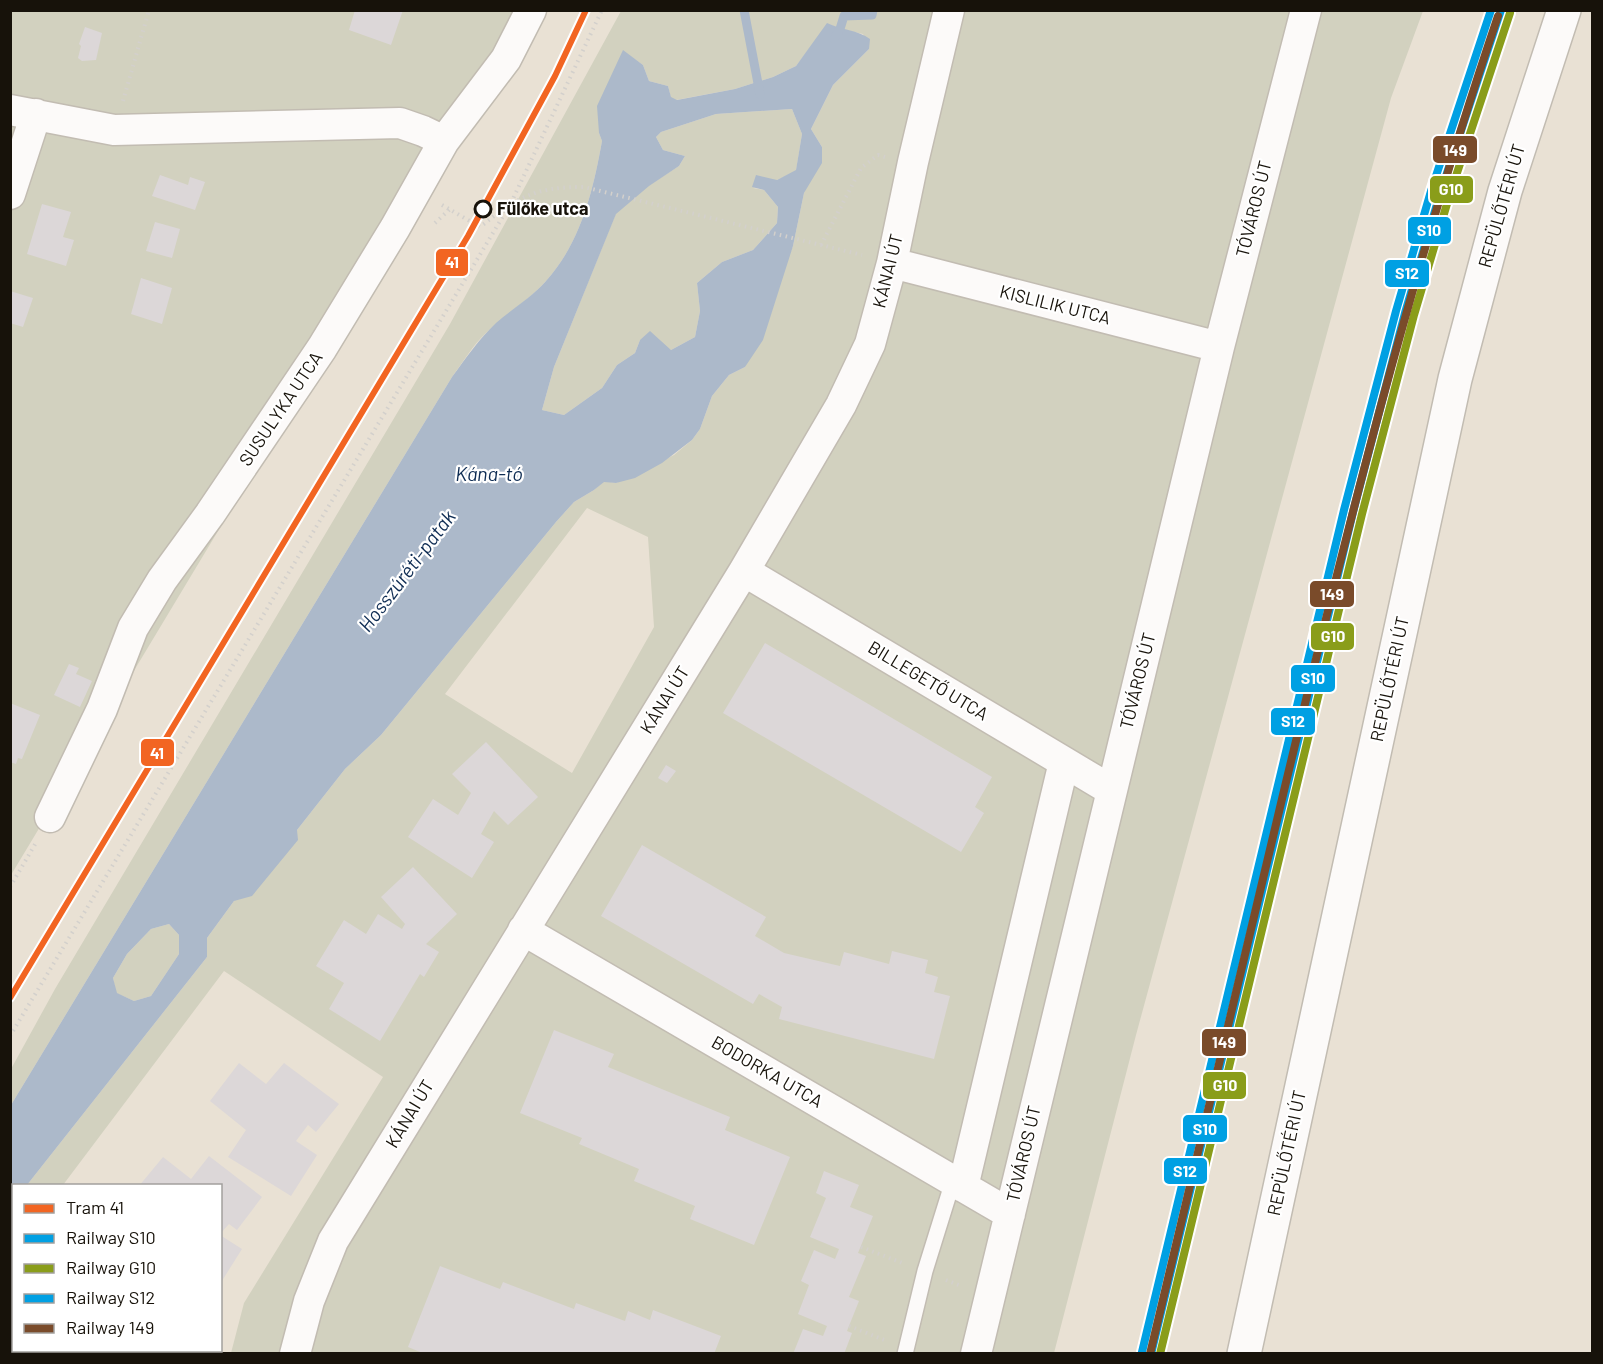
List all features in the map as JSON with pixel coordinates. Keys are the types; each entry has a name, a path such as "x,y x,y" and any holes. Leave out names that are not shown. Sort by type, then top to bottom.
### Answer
{"street":[{"name":"SUSULYKA UTCA","path":"50,817 102,709 133,628 162,580 210,514 322,348 395,228 444,141 506,59 531,10"},
{"name":"KÁNAI ÚT","path":"295,1353 309,1301 333,1241 744,571 841,405 870,344 892,262 949,10"},
{"name":"TÓVÁROS ÚT","path":"976,1353 1219,347 1306,10"},
{"name":"REPÜLŐTÉRI ÚT","path":"1244,1353 1455,379 1505,191 1564,10"},
{"path":"10,194 23,112 114,130 400,123 444,141"},
{"name":"KISLILIK UTCA","path":"892,262 1219,347"},
{"name":"BILLEGETŐ UTCA","path":"744,571 1111,790"},
{"path":"958,1184 1064,762"},
{"name":"BODORKA UTCA","path":"523,930 1010,1214"}],"lane":[{"path":"905,1353 925,1271 958,1184"}],"path":[{"path":"114,130 149,10"},
{"path":"10,1036 511,203 602,10"},
{"path":"821,245 861,168 878,155"},
{"path":"450,209 480,227 511,203 537,192 560,187 584,187 854,253"},
{"path":"10,886 50,817"}],"green space":[{"path":"11,11 531,11 11,875"},
{"path":"621,11 1423,11 1391,98 1136,1035 1054,1353 231,1353 244,1303 383,1077 224,971 64,1184 28,1184 207,957 207,938 234,901 297,830 345,769 381,735 556,522 574,502 604,481 616,483 674,455 692,440 700,429 712,396 729,375 745,367 793,246 804,193 822,147 811,129 833,85 869,49 863,34 828,24 796,66 773,77 735,89 676,100 671,98 668,86 649,81 643,65 623,51 599,133 602,141 590,197 568,250 546,281 481,338 452,377 11,1105 11,1069 55,989 450,324","holes":["587,508 648,537 654,627 572,773 445,694"]},
{"path":"792,109 802,134 796,171 753,188 764,190 778,207 777,223 753,250 722,262 697,283 700,311 695,337 671,350 640,340 635,353 617,365 602,388 564,415 542,410 554,367 616,213 649,185 679,166 685,156 663,150 656,137 661,132 716,114"},
{"path":"169,924 179,935 179,954 151,996 134,1001 116,993 113,978 127,954 151,929"},
{"path":"12,1204 11,1347 10,1207"}],"water":[{"name":"Kána-tó","path":"827,23 870,39 869,49 833,85 811,129 822,147 822,163 804,193 793,246 763,340 745,367 729,375 712,396 700,429 692,440 662,463 635,478 616,483 604,482 574,502 556,522 381,735 345,769 297,830 298,840 252,896 234,901 207,938 207,957 28,1184 12,1184 11,1207 11,1105 452,377 490,329 546,281 568,250 590,197 602,141 599,133 597,106 623,50 643,65 649,81 668,86 671,97 677,100 735,89 773,77 796,66","holes":["792,109 802,134 796,170 777,180 756,175 752,187 764,190 778,207 777,223 753,250 722,262 697,283 700,311 695,337 671,350 650,331 640,340 635,353 617,365 602,388 564,415 542,410 554,367 616,214 649,186 679,166 685,156 663,150 656,137 661,132 716,114","169,924 179,935 179,954 151,996 134,1001 117,993 113,978 127,954 151,929"]}],"building":[{"path":"355,10 403,10 391,45 349,30"},
{"path":"85,27 102,33 96,60 82,61 78,58 81,46 79,44"},
{"path":"160,175 188,185 190,177 205,182 195,210 152,196"},
{"path":"42,204 71,212 63,237 74,240 66,266 27,254"},
{"path":"155,222 180,229 172,258 146,251"},
{"path":"141,278 172,288 162,324 131,314"},
{"path":"10,291 33,298 23,327 10,323"},
{"path":"765,643 992,777 975,807 984,813 961,852 723,713"},
{"path":"69,664 79,668 76,674 92,681 80,707 54,695"},
{"path":"10,703 40,715 22,759 18,758 16,764 10,762"},
{"path":"486,742 538,797 508,825 494,811 481,834 494,842 472,878 408,837 433,799 458,815 471,793 452,774"},
{"path":"666,765 676,771 667,783 658,778"},
{"path":"642,845 766,917 755,936 784,953 840,966 844,952 889,964 892,951 928,960 925,973 938,977 934,992 950,996 934,1059 779,1019 782,1007 759,994 753,1004 601,916"},
{"path":"413,867 457,914 426,944 439,952 424,977 420,974 380,1041 329,1009 344,983 316,966 344,920 366,934 378,914 402,929 405,924 381,897"},
{"path":"554,1030 614,1054 608,1067 730,1117 725,1130 790,1157 754,1245 690,1219 695,1206 634,1181 639,1169 579,1144 582,1138 520,1113"},
{"path":"239,1063 266,1084 284,1063 339,1104 316,1132 308,1125 296,1141 317,1155 291,1196 228,1157 246,1130 210,1101"},
{"path":"209,1156 262,1197 237,1230 229,1224 222,1232 222,1184 141,1184 163,1157 191,1179"},
{"path":"824,1171 859,1185 850,1207 873,1216 858,1253 866,1256 849,1297 859,1301 847,1331 852,1333 844,1354 793,1354 803,1329 823,1336 827,1326 798,1314 809,1285 801,1281 814,1250 835,1259 839,1249 810,1237 826,1198 816,1193"},
{"path":"222,1236 242,1249 222,1281"},
{"path":"440,1266 500,1289 503,1282 574,1309 576,1303 625,1321 628,1311 650,1320 653,1310 721,1336 714,1354 425,1354 408,1347"}],"waterway":[{"path":"744,10 760,94"},
{"name":"Hosszúréti-patak","path":"834,39 844,16 872,15 873,10"}],"tram line":[{"name":"41","path":"10,998 468,236 555,76 586,10"}],"rail line":[{"name":"S12","path":"1142,1352 1344,510 1396,311 1431,191 1491,10"},
{"name":"S10","path":"1151,1354 1353,512 1405,313 1440,194 1501,10"},
{"name":"G10","path":"1160,1354 1362,514 1414,315 1449,197 1510,13"},
{"name":"149","path":"1150,1354 1355,503 1436,210 1498,16"}],"place":[{"name":"Fülőke utca","path":"483,209"}]}
